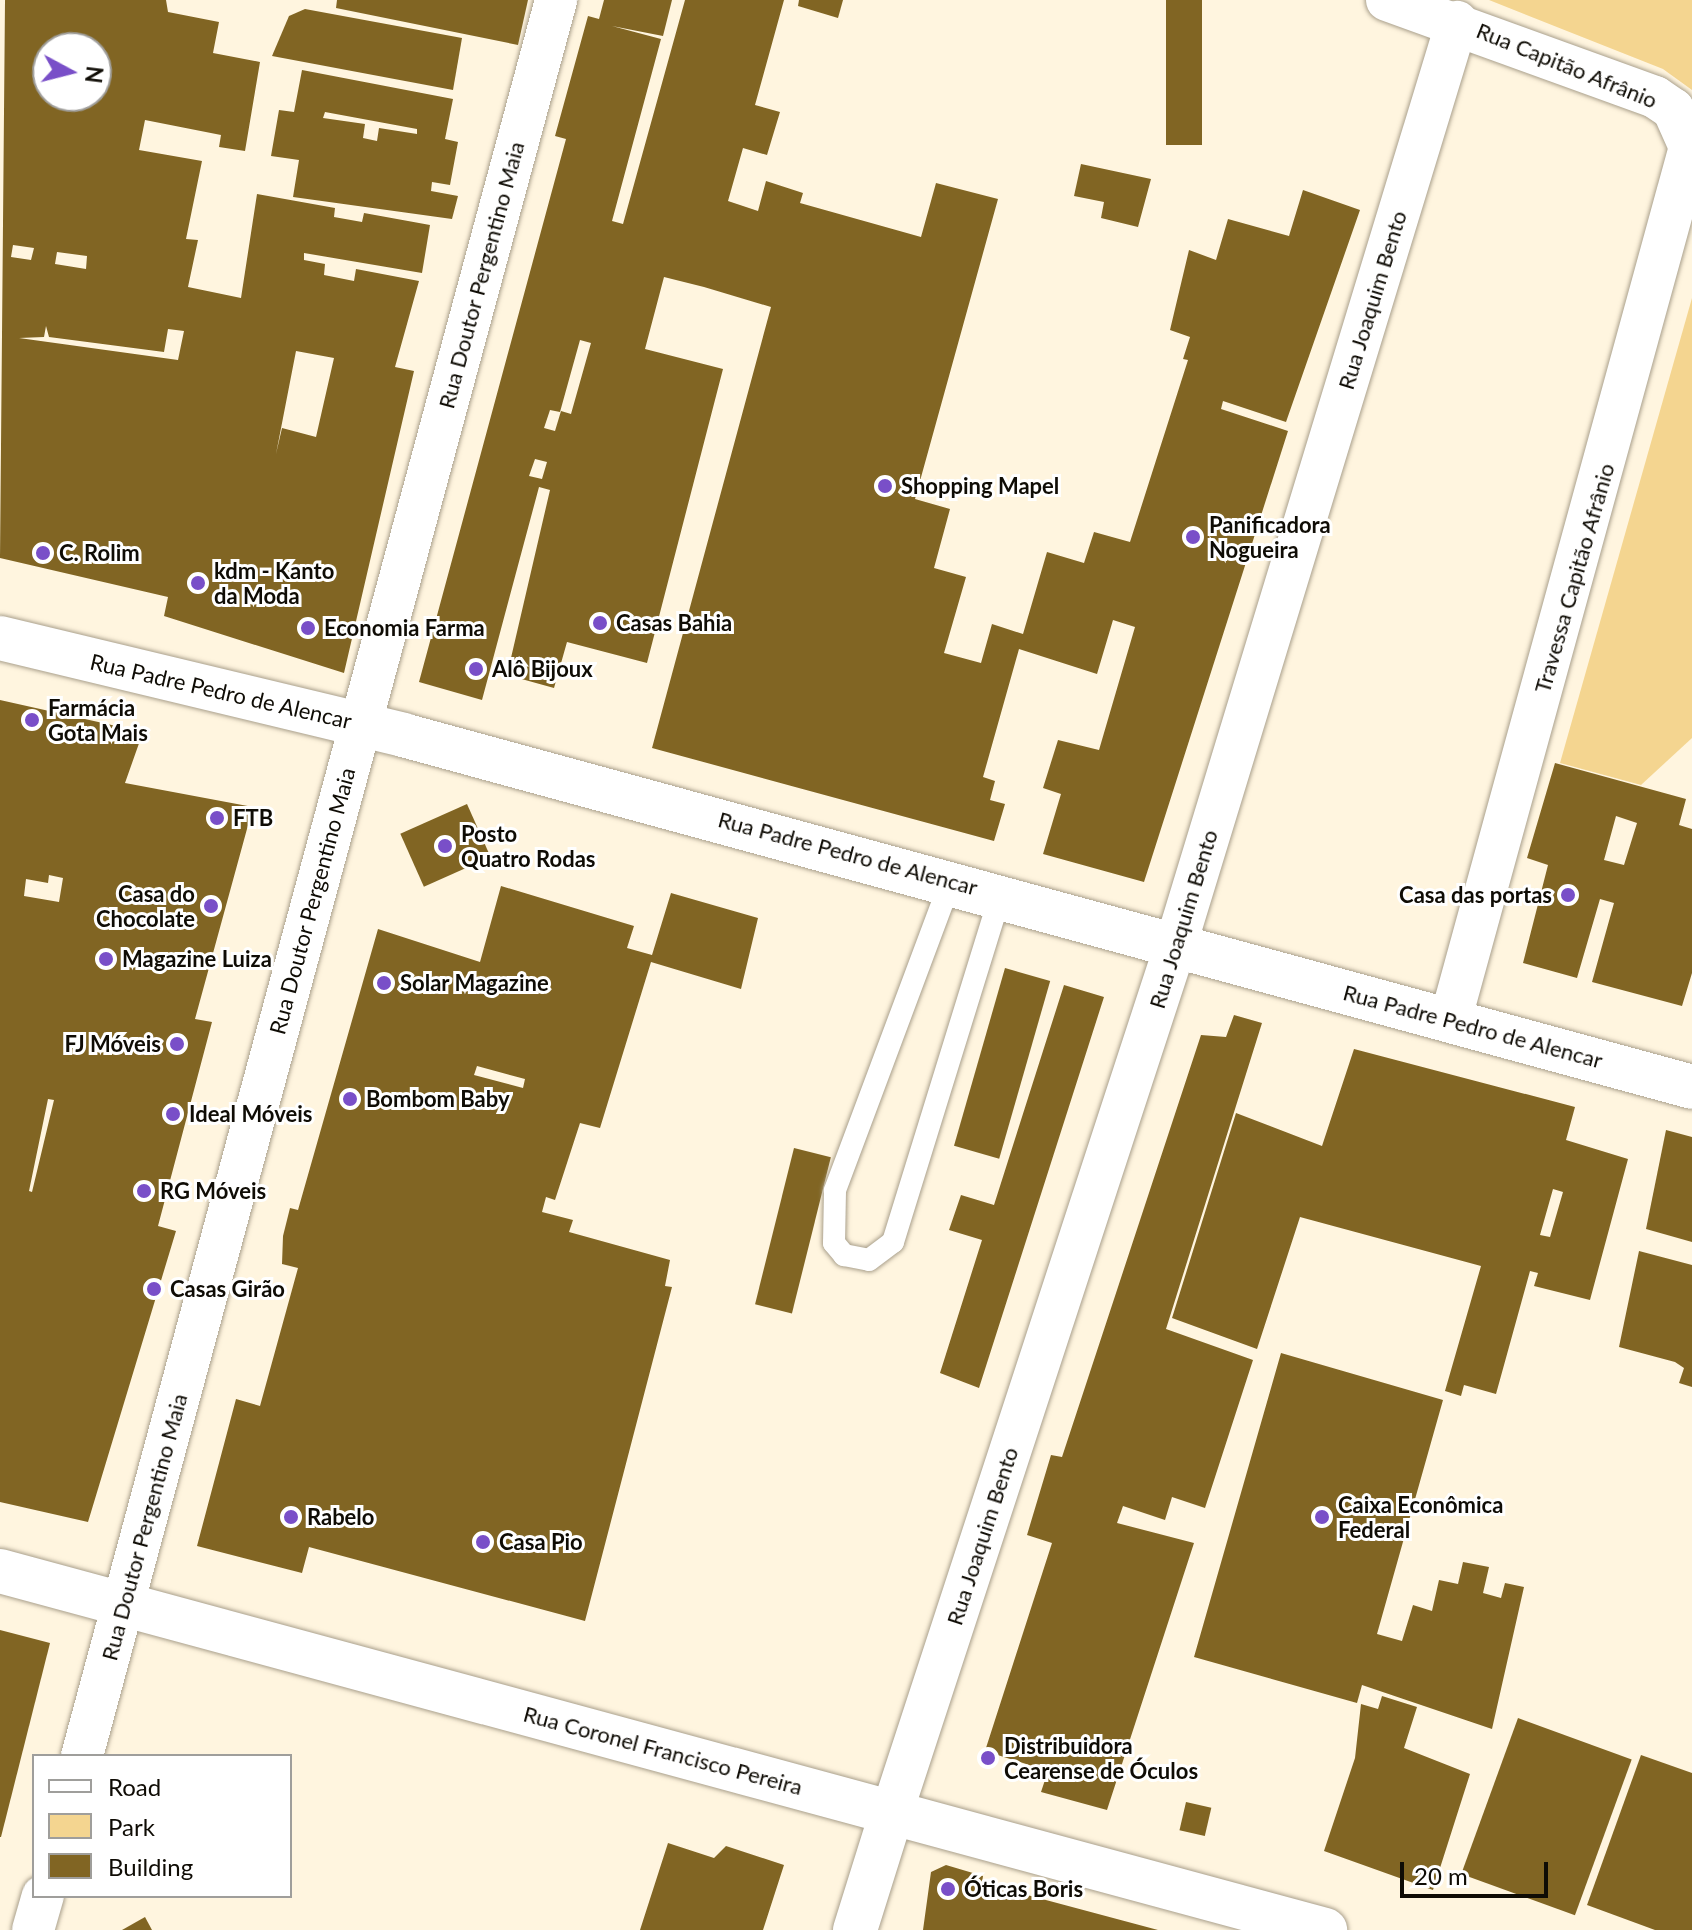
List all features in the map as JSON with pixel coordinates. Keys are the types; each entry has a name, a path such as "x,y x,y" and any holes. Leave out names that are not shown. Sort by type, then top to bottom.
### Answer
{"main road":[{"name":"Rua Padre Pedro de Alencar","path":"0,638 360,723 951,880 1692,1087"},
{"name":"Rua Coronel Francisco Pereira","path":"0,1571 1325,1930"},
{"path":"855,1930 892,1812"}],"street":[{"name":"Rua Doutor Pergentino Maia","path":"83,1754 556,0"},
{"name":"Rua Capitão Afrânio","path":"1387,0 1457,22 1655,97 1673,109 1687,135"},
{"name":"Rua Joaquim Bento","path":"892,1812 1176,944 1457,22"},
{"name":"Travessa Capitão Afrânio","path":"1450,1021 1689,171 1687,135"},
{"path":"33,1930 42,1898"}],"lane":[{"path":"951,880 835,1191 832,1233 844,1255 869,1260 893,1242 1001,894"}],"green space":[{"path":"1489,0 1692,0 1692,90 1663,69"},
{"path":"1692,298 1692,738 1641,785 1560,763"}],"building":[{"path":"5,0 166,0 168,12 219,22 213,53 260,62 245,151 219,147 221,135 145,120 139,150 202,161 186,239 198,240 188,287 241,298 257,194 335,208 334,217 362,222 364,213 430,225 422,273 304,253 304,260 325,264 324,275 354,281 356,269 419,281 395,367 414,371 344,673 164,616 168,597 0,558","holes":["13,245 34,248 31,260 11,257","57,252 87,256 86,269 55,264","46,326 49,337 164,352 168,329 184,331 178,360 19,338 44,337","296,351 334,358 316,437 282,428 276,454"]},
{"path":"337,0 528,0 518,45 336,8"},
{"path":"604,0 672,0 663,36 612,26 661,39 612,221 623,224 685,0 784,0 755,105 780,112 767,155 743,148 728,201 758,211 766,181 803,193 800,203 921,237 936,183 998,199 915,499 950,509 934,568 966,577 944,653 981,663 992,624 1023,634 1047,552 1084,563 1094,532 1130,542 1188,360 1183,359 1190,337 1170,330 1189,250 1216,260 1228,219 1289,236 1303,190 1360,210 1286,422 1223,401 1221,409 1288,431 1144,882 1043,854 1061,794 1043,788 1058,740 1099,750 1135,627 1113,620 1097,674 1019,649 983,777 995,781 990,800 1005,804 994,841 652,748 771,307 704,287 664,277 645,349 723,369 647,663 567,642 554,688 507,675 550,490 539,487 482,700 419,682 566,139 555,136 588,16 599,19","holes":["580,340 591,343 571,414 561,411 555,431 544,428 550,410 560,412","535,459 547,462 542,479 529,476"]},
{"path":"799,0 843,0 838,18 798,6"},
{"path":"1166,0 1202,0 1202,145 1166,145"},
{"path":"305,9 462,38 453,90 272,56 289,16"},
{"path":"302,70 453,99 445,139 458,142 450,185 432,182 431,191 458,196 452,219 293,197 299,160 271,156 279,110 294,112","holes":["325,112 417,129 417,134 379,128 377,141 363,138 365,124 323,118"]},
{"path":"1081,164 1151,179 1138,227 1101,218 1104,202 1074,196"},
{"path":"0,700 143,732 125,783 253,807 195,1019 212,1022 158,1226 176,1231 88,1522 0,1502","holes":["49,875 63,878 59,902 24,896 26,879 48,883","48,1099 54,1100 32,1192 29,1191"]},
{"path":"1555,763 1686,799 1679,825 1692,829 1692,973 1682,1006 1592,982 1614,903 1600,899 1577,978 1523,963 1548,865 1527,858","holes":["1616,816 1637,823 1624,865 1604,860"]},
{"name":"Posto Quatro Rodas","path":"467,804 491,857 424,887 400,834"},
{"path":"501,886 634,926 627,948 652,955 671,893 758,918 741,989 651,962 600,1128 580,1123 555,1200 546,1197 542,1212 573,1220 569,1232 670,1260 665,1286 672,1287 585,1621 309,1547 302,1573 197,1546 236,1399 260,1406 298,1268 282,1264 283,1236 290,1208 298,1210 378,929 480,962","holes":["477,1066 525,1079 523,1088 474,1075"]},
{"path":"1005,968 1050,981 999,1159 954,1146"},
{"path":"1064,985 1104,997 979,1388 940,1373 982,1240 949,1230 961,1195 994,1205"},
{"path":"1234,1015 1262,1023 1166,1329 1253,1360 1205,1508 1172,1497 1165,1520 1123,1506 1117,1523 1194,1543 1107,1810 1041,1792 1048,1771 985,1751 1052,1543 1027,1535 1051,1455 1062,1457 1201,1035 1226,1037"},
{"path":"1354,1049 1575,1107 1566,1140 1628,1159 1590,1300 1534,1286 1538,1273 1530,1271 1496,1394 1464,1385 1461,1396 1445,1391 1481,1266 1300,1217 1257,1349 1172,1318 1236,1113 1322,1146","holes":["1553,1189 1563,1192 1550,1237 1540,1235"]},
{"path":"1666,1130 1692,1137 1692,1242 1646,1229"},
{"path":"794,1148 831,1157 792,1313 755,1304"},
{"path":"1639,1251 1692,1265 1692,1387 1679,1383 1684,1368 1675,1362 1619,1347"},
{"name":"Caixa Econômica Federal","path":"1281,1353 1443,1400 1377,1634 1402,1641 1413,1605 1432,1611 1439,1580 1458,1584 1463,1562 1489,1567 1483,1593 1501,1598 1505,1583 1524,1587 1492,1729 1362,1685 1357,1703 1194,1657"},
{"path":"0,1630 50,1643 1,1837 0,1837"},
{"path":"1382,1696 1417,1707 1404,1748 1470,1774 1433,1890 1324,1851 1355,1758 1361,1704 1378,1709"},
{"path":"1518,1718 1632,1759 1575,1915 1461,1874"},
{"path":"1641,1755 1692,1773 1692,1930 1655,1930 1587,1905"},
{"path":"1186,1802 1211,1808 1205,1836 1179,1830"},
{"path":"668,1843 714,1858 726,1846 784,1865 763,1930 640,1930"},
{"path":"946,1865 983,1876 982,1883 1158,1930 923,1930 931,1872"},
{"path":"145,1917 152,1930 122,1930"}],"place":[{"name":"Shopping Mapel","path":"885,486"},
{"name":"Panificadora Nogueira","path":"1193,537"},
{"name":"C. Rolim","path":"43,553"},
{"name":"kdm - Kanto da Moda","path":"198,583"},
{"name":"Casas Bahia","path":"600,623"},
{"name":"Economia Farma","path":"308,628"},
{"name":"Alô Bijoux","path":"476,669"},
{"name":"Farmácia Gota Mais","path":"32,720"},
{"name":"FTB","path":"217,818"},
{"name":"Posto Quatro Rodas","path":"445,846"},
{"name":"Casa das portas","path":"1568,895"},
{"name":"Casa do Chocolate","path":"211,906"},
{"name":"Magazine Luiza","path":"106,959"},
{"name":"Solar Magazine","path":"384,983"},
{"name":"FJ Móveis","path":"177,1044"},
{"name":"Bombom Baby","path":"350,1099"},
{"name":"Ideal Móveis","path":"173,1114"},
{"name":"RG Móveis","path":"144,1191"},
{"name":"Casas Girão","path":"154,1289"},
{"name":"Rabelo","path":"291,1517"},
{"name":"Caixa Econômica Federal","path":"1322,1517"},
{"name":"Casa Pio","path":"483,1542"},
{"name":"Distribuidora Cearense de Óculos","path":"988,1758"},
{"name":"Óticas Boris","path":"948,1889"}]}
